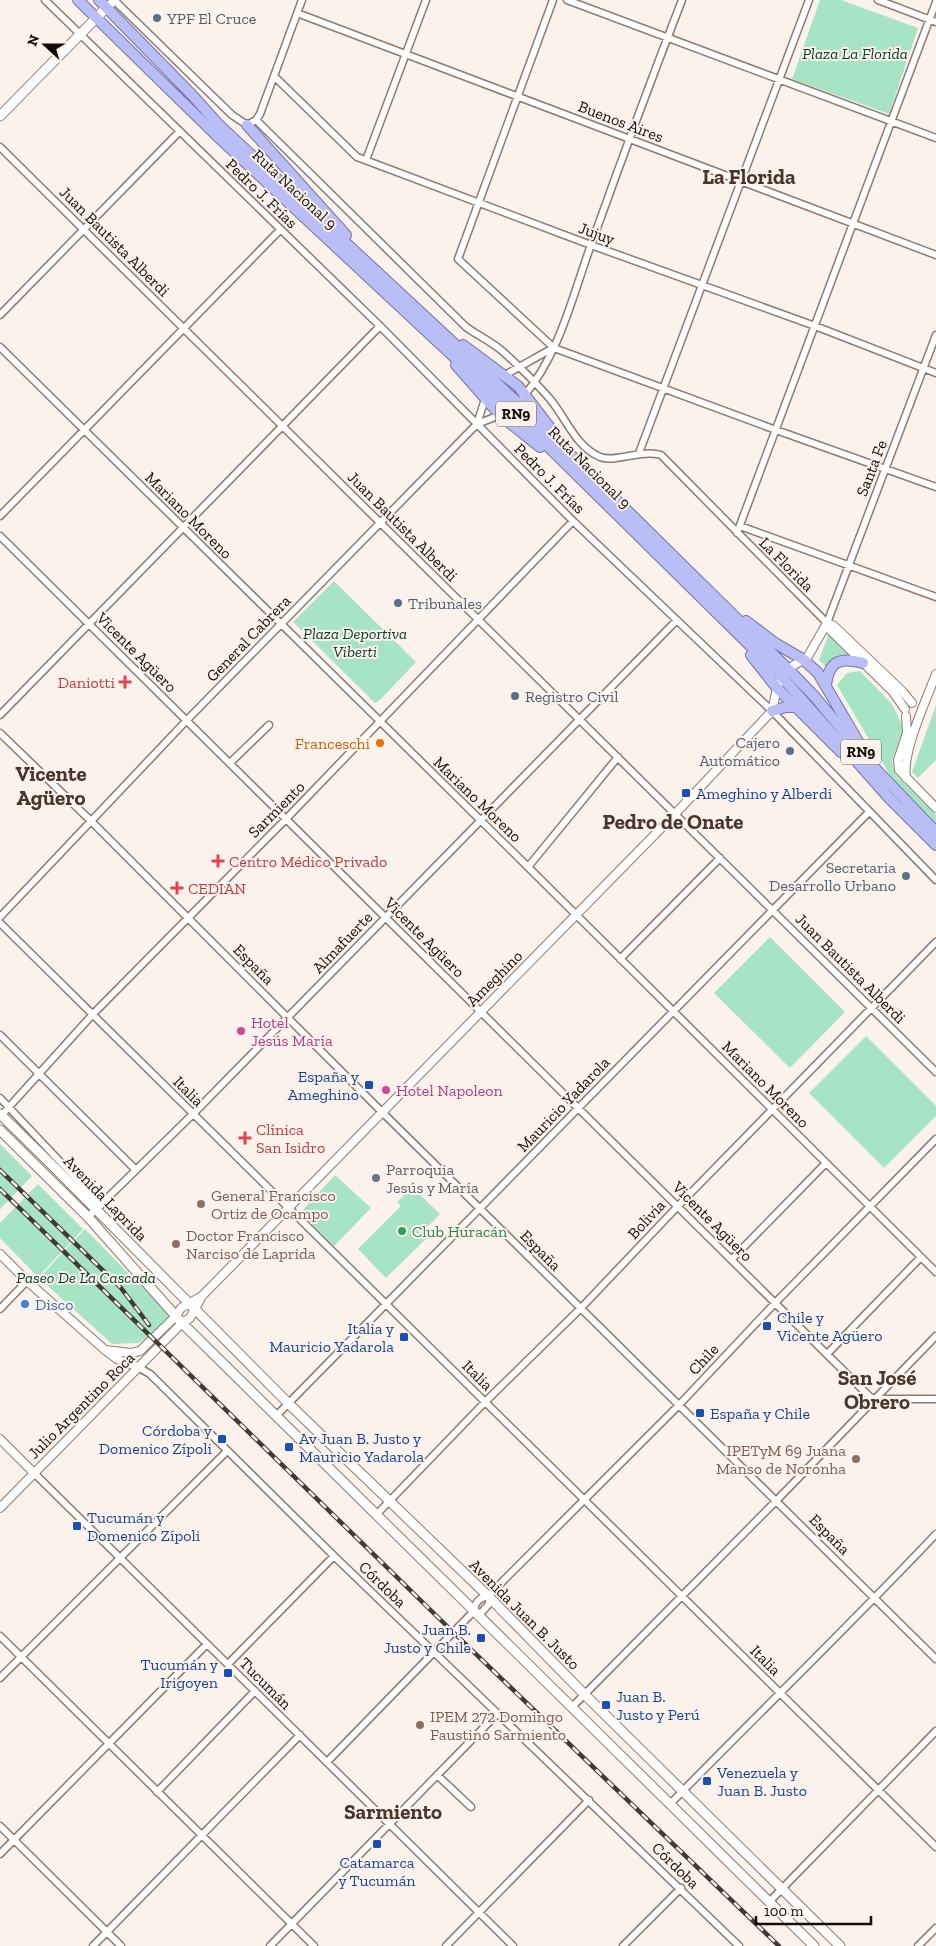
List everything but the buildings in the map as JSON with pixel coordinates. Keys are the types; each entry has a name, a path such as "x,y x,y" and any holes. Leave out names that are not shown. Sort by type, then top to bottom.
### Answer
{"highway":[{"name":"Ruta Nacional 9","path":"78,0 214,133 439,342 514,406"},
{"name":"Ruta Nacional 9","path":"99,0 219,125 433,324 733,630 814,697 866,765 936,845"},
{"path":"252,123 375,270"},
{"path":"433,324 505,375 526,394 568,460"},
{"path":"439,342 500,415 545,451 568,460"},
{"name":"Ruta Nacional 9","path":"568,460 723,606 786,674"},
{"name":"RN9","path":"723,606 775,643 804,660 818,673 826,685 866,765"},
{"name":"RN9","path":"733,630 777,688 844,754 866,765"},
{"path":"826,685 831,668 840,661 852,660 863,663"},
{"path":"772,711 786,707 796,707"},
{"name":"Ruta Nacional 9","path":"866,765 936,832"}],"main road":[{"path":"0,116 106,8"},
{"name":"Avenida Laprida","path":"0,1116 52,1165 192,1307"},
{"name":"Avenida Laprida","path":"0,1130 95,1210 179,1320"},
{"name":"Avenida Juan B. Justo","path":"192,1307 388,1501 488,1596 584,1694 840,1946"},
{"name":"Avenida Juan B. Justo","path":"179,1320 814,1946"}],"street":[{"name":"Pedro J. Frías","path":"45,0 380,326 573,521 772,711 936,880"},
{"path":"106,8 115,0"},
{"name":"La Florida","path":"115,0 232,115 252,123 466,326 501,351 550,399 570,431 595,454 607,459 654,453 661,456 738,529 826,623 834,626 913,703"},
{"path":"366,160 426,0"},
{"path":"553,0 458,258 554,348 936,487"},
{"path":"568,0 936,138"},
{"path":"477,424 500,415 514,406 534,383 554,348 590,245 682,0"},
{"path":"639,454 809,0"},
{"path":"878,0 933,21"},
{"path":"252,123 275,77 300,2"},
{"path":"936,2 933,21 891,122 738,529 848,564 936,597"},
{"name":"Buenos Aires","path":"297,12 936,255"},
{"name":"Jujuy","path":"275,77 357,157 936,373"},
{"path":"0,315 180,132"},
{"name":"Juan Bautista Alberdi","path":"0,147 478,620 580,718 936,1072"},
{"path":"0,516 280,230"},
{"path":"0,716 88,623 380,326"},
{"name":"Santa Fe","path":"826,623 936,335"},
{"name":"Mariano Moreno","path":"0,347 936,1272"},
{"path":"505,375 554,348"},
{"path":"477,424 485,399"},
{"name":"General Cabrera","path":"0,917 187,720 477,424"},
{"name":"Sarmiento","path":"0,1116 93,1014 286,819 573,521"},
{"name":"Vicente Agüero","path":"0,536 874,1399"},
{"name":"Almafuerte","path":"95,1210 193,1114 677,620"},
{"path":"772,711 777,688 786,674 809,654 826,623"},
{"path":"826,623 830,630 892,692 906,713 913,719 920,714"},
{"path":"906,778 906,756 936,674"},
{"path":"929,692 907,706 907,733 898,763 899,770 936,808"},
{"path":"913,703 919,706 920,714"},
{"name":"Ameghino","path":"179,1320 190,1318 192,1307 202,1296 675,814 772,711"},
{"path":"230,763 269,724"},
{"name":"España","path":"0,733 936,1659"},
{"path":"528,867 618,757"},
{"name":"Mauricio Yadarola","path":"276,1416 869,812"},
{"path":"620,960 720,858"},
{"name":"Italia","path":"0,923 936,1847"},
{"name":"Bolivia","path":"376,1515 485,1402 581,1308 936,942"},
{"path":"0,1035 136,1170"},
{"path":"0,1098 95,1210"},
{"name":"Chile","path":"327,1762 474,1611 475,1604 482,1597 488,1596 679,1405 776,1302 936,1139"},
{"path":"732,1259 826,1163"},
{"name":"Córdoba","path":"0,1254 27,1282 105,1350 117,1359 150,1374 334,1556 739,1946"},
{"path":"828,1353 921,1257"},
{"path":"0,1309 27,1282"},
{"path":"105,1350 131,1353 140,1351 179,1320 181,1308 192,1307"},
{"name":"Julio Argentino Roca","path":"0,1508 138,1367 179,1320"},
{"path":"572,1707 936,1336"},
{"path":"874,1399 936,1400"},
{"name":"Tucumán","path":"0,1440 513,1946"},
{"path":"0,1678 227,1451"},
{"path":"670,1804 936,1534"},
{"path":"228,1664 334,1556"},
{"name":"Chile","path":"474,1611 481,1613 489,1604 488,1596"},
{"path":"0,1636 314,1946"},
{"path":"0,1854 207,1644"},
{"path":"158,1792 255,1691"},
{"path":"270,1946 497,1714"},
{"path":"769,1902 877,1789 936,1731"},
{"path":"93,1946 300,1735"},
{"path":"437,1775 471,1807"},
{"path":"446,1946 589,1800"},
{"path":"0,1826 121,1946"},
{"path":"623,1946 680,1888"},
{"path":"918,1946 936,1928"}],"green space":[{"name":"Plaza La Florida","path":"820,0 841,0 918,28 889,114 792,79"},
{"name":"Plaza Deportiva Viberti","path":"334,581 416,662 375,703 293,622"},
{"path":"829,633 851,653 826,667 819,660"},
{"path":"860,671 892,704 904,729 892,761 895,774 936,815 936,823 890,775 837,685 847,673"},
{"path":"936,705 936,760 918,778 912,772"},
{"path":"770,937 845,1012 790,1068 714,993"},
{"path":"866,1036 936,1106 936,1116 884,1168 809,1093"},
{"path":"0,1144 32,1176 0,1209"},
{"path":"335,1175 371,1208 334,1246 300,1213"},
{"path":"38,1184 83,1229 38,1277 0,1238 0,1223"},
{"name":"Club Huracán","path":"412,1187 440,1214 426,1228 431,1234 386,1278 358,1249 401,1206 397,1202"},
{"name":"Paseo De La Cascada","path":"85,1229 172,1315 152,1334 139,1343 112,1344 39,1278"}],"railway":[{"path":"0,1170 121,1288 149,1325"},
{"path":"0,1189 453,1632 779,1946"}],"place":[{"name":"YPF El Cruce","path":"157,18"},
{"name":"Tribunales","path":"398,603"},
{"name":"Daniotti","path":"125,682"},
{"name":"Registro Civil","path":"515,696"},
{"name":"Franceschi","path":"380,743"},
{"name":"Cajero Automático","path":"790,751"},
{"name":"Ameghino y Alberdi","path":"686,793"},
{"name":"Centro Médico Privado","path":"218,861"},
{"name":"Secretaria Desarrollo Urbano","path":"906,876"},
{"name":"CEDIAN","path":"177,888"},
{"name":"Hotel Jesús María","path":"241,1031"},
{"name":"España y Ameghino","path":"369,1085"},
{"name":"Hotel Napoleon","path":"386,1090"},
{"name":"Clínica San Isidro","path":"245,1138"},
{"name":"Parroquia Jesús y María","path":"376,1178"},
{"name":"General Francisco Ortiz de Ocampo","path":"201,1204"},
{"name":"Club Huracán","path":"402,1231"},
{"name":"Doctor Francisco Narciso de Laprida","path":"176,1244"},
{"name":"Disco","path":"25,1304"},
{"name":"Chile y Vicente Agüero","path":"767,1326"},
{"name":"Italia y Mauricio Yadarola","path":"404,1337"},
{"name":"España y Chile","path":"700,1413"},
{"name":"Córdoba y Domenico Zípoli","path":"222,1439"},
{"name":"Av Juan B. Justo y Mauricio Yadarola","path":"289,1447"},
{"name":"IPETyM 69 Juana Manso de Noronha","path":"856,1459"},
{"name":"Tucumán y Domenico Zípoli","path":"77,1526"},
{"name":"Juan B. Justo y Chile","path":"481,1638"},
{"name":"Tucumán y Irigoyen","path":"228,1673"},
{"name":"Juan B. Justo y Perú","path":"606,1705"},
{"name":"IPEM 272 Domingo Faustino Sarmiento","path":"420,1725"},
{"name":"Venezuela y Juan B. Justo","path":"707,1781"},
{"name":"Catamarca y Tucumán","path":"377,1844"}],"district":[{"name":"La Florida","path":"749,177"},
{"name":"Vicente Agüero","path":"51,786"},
{"name":"Pedro de Onate","path":"673,822"},
{"name":"San José Obrero","path":"877,1390"},
{"name":"Sarmiento","path":"393,1812"}]}
